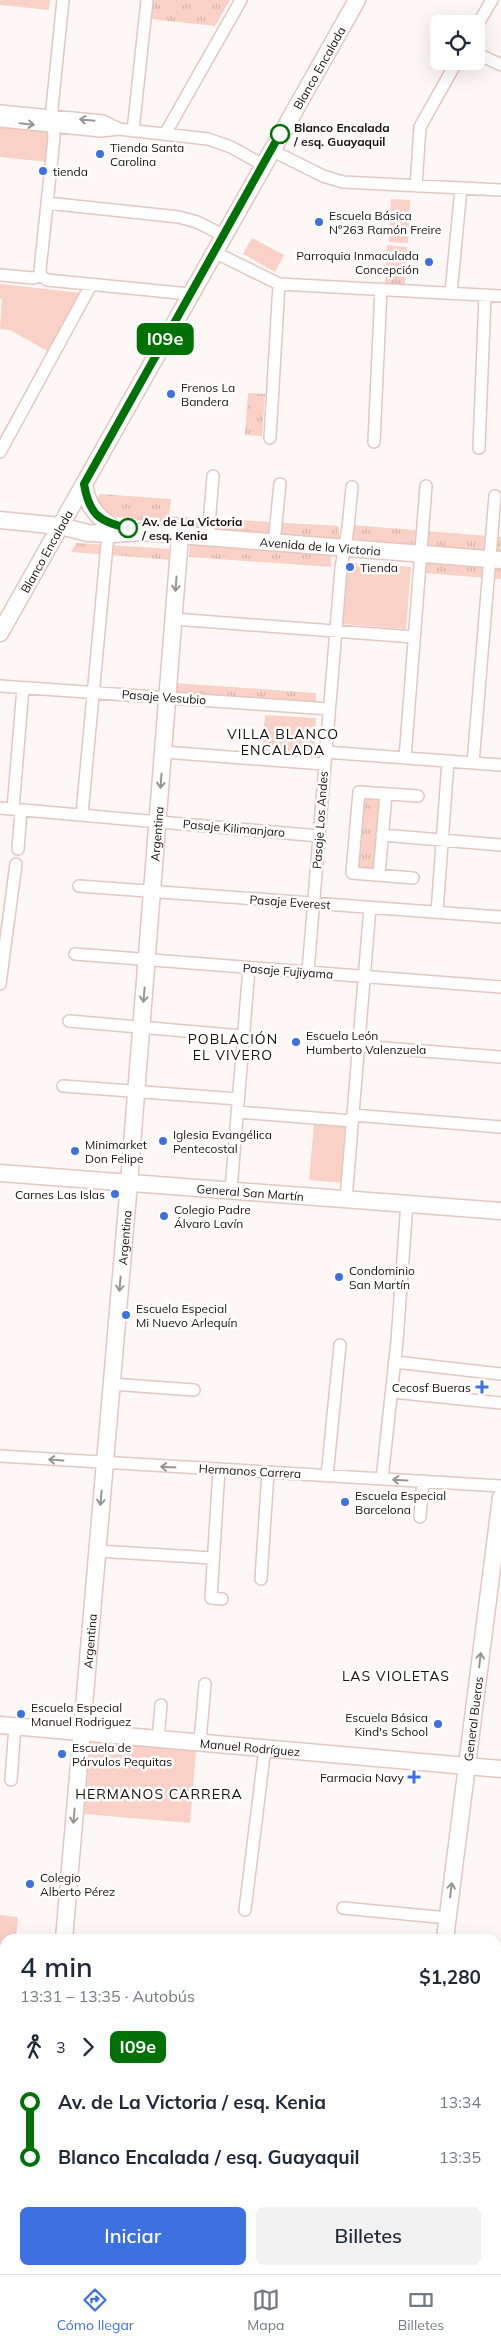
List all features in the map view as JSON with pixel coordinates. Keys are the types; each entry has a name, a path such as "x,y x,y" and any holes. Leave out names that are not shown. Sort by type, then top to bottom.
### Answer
{"main road":[{"name":"Blanco Encalada","path":"0,633 4,617 60,526 271,150 358,0"},
{"path":"84,484 93,511 109,529"},
{"name":"Avenida de la Victoria","path":"0,520 60,526 80,523 109,529 180,536 495,560"},
{"name":"Argentina","path":"64,1934 142,1027 180,536"},
{"name":"General San Martín","path":"0,1173 501,1211"},
{"name":"General Bueras","path":"446,1934 467,1766 497,1566 501,1497"},
{"name":"Manuel Rodríguez","path":"8,1726 158,1739 201,1739 265,1748 501,1769"}],"street":[{"path":"41,276 40,270 54,138 53,121 63,0"},
{"path":"133,131 147,0"},
{"path":"165,134 241,0"},
{"path":"483,15 492,0"},
{"path":"485,57 501,65"},
{"path":"416,186 420,127 452,70"},
{"path":"0,111 53,121"},
{"path":"0,121 103,122 119,129 217,141 232,147 263,165"},
{"path":"271,150 338,181 501,190"},
{"path":"451,293 460,188"},
{"path":"47,203 179,217 203,225 223,235"},
{"path":"214,252 279,284 501,296"},
{"path":"0,274 32,278 41,276 47,280 190,294"},
{"path":"270,438 279,284"},
{"path":"0,452 91,285"},
{"path":"374,442 381,290"},
{"path":"479,448 485,295"},
{"path":"208,538 213,476"},
{"path":"274,543 280,484"},
{"path":"405,758 426,486"},
{"name":"Pasaje Los Andes","path":"308,972 335,631 352,487"},
{"path":"474,763 495,560 495,496"},
{"path":"82,814 92,692 109,529"},
{"path":"174,619 414,636"},
{"name":"Pasaje Vesubio","path":"0,686 328,709"},
{"path":"18,849 17,809 24,688"},
{"path":"163,752 324,764"},
{"path":"325,752 501,765"},
{"path":"437,912 448,761"},
{"path":"413,878 352,873 359,792 418,796"},
{"path":"379,875 386,794"},
{"name":"Pasaje Kilimanjaro","path":"0,808 158,820 319,836"},
{"path":"382,835 501,844"},
{"path":"0,984 4,925 16,864"},
{"name":"Pasaje Everest","path":"79,886 501,917"},
{"path":"346,1199 370,907"},
{"name":"Pasaje Fujiyama","path":"75,954 501,988"},
{"path":"231,1190 249,968"},
{"path":"69,1021 243,1036"},
{"path":"359,1046 501,1057"},
{"path":"64,1086 238,1099"},
{"path":"237,1112 501,1127"},
{"path":"382,1479 395,1362 407,1204"},
{"path":"327,1476 340,1345"},
{"path":"395,1362 501,1374"},
{"path":"111,1384 194,1390"},
{"path":"392,1392 501,1403"},
{"name":"Hermanos Carrera","path":"0,1456 501,1486"},
{"path":"219,1470 211,1598 222,1599"},
{"path":"261,1579 268,1472"},
{"path":"420,1517 423,1481"},
{"path":"97,1550 213,1558"},
{"name":"Manuel Rodríguez","path":"201,1739 205,1684"},
{"path":"158,1739 161,1705"},
{"path":"8,1726 11,1780"},
{"path":"245,1910 265,1748"},
{"path":"343,1908 448,1918"}],"green space":[{"path":"0,0 50,0 49,10 0,5"},
{"path":"153,0 230,0 215,26 151,19"},
{"path":"0,126 51,132 48,162 0,157"},
{"path":"391,199 410,200 408,243 389,242"},
{"path":"252,238 284,255 275,272 243,254"},
{"path":"387,245 407,247 405,285 385,284"},
{"path":"0,284 82,293 49,352 10,330 0,329 2,299 0,299"},
{"path":"248,393 265,394 262,436 245,435"},
{"path":"100,494 171,499 169,516 339,526 339,539 179,526 105,515 96,501"},
{"path":"352,525 501,537 501,552 353,539"},
{"path":"76,543 172,549 171,560 71,552"},
{"path":"190,545 331,555 331,567 189,557"},
{"path":"346,562 411,567 406,629 342,624"},
{"path":"424,563 501,569 501,579 423,573"},
{"path":"175,683 316,693 316,704 174,694"},
{"path":"265,715 316,718 314,759 262,755"},
{"path":"366,797 377,798 380,801 374,867 367,869 357,864 362,800"},
{"path":"314,1124 348,1127 343,1183 309,1180"},
{"path":"91,1742 196,1751 190,1823 84,1814"},
{"path":"0,1915 18,1917 16,1934 0,1934"}],"bus line":[{"name":"I09e","path":"128,528 110,524 101,519 90,506 84,484 280,134"}],"place":[{"name":"Blanco Encalada / esq. Guayaquil","path":"280,134"},
{"name":"Tienda Santa Carolina","path":"100,154"},
{"name":"tienda","path":"43,171"},
{"name":"Escuela Básica N°263 Ramón Freire","path":"319,222"},
{"name":"Parroquia Inmaculada Concepción","path":"429,262"},
{"name":"Frenos La Bandera","path":"171,394"},
{"name":"Av. de La Victoria / esq. Kenia","path":"128,528"},
{"name":"Tienda","path":"350,567"},
{"name":"Escuela León Humberto Valenzuela","path":"296,1042"},
{"name":"Iglesia Evangélica Pentecostal","path":"163,1141"},
{"name":"Minimarket Don Felipe","path":"75,1151"},
{"name":"Carnes Las Islas","path":"115,1194"},
{"name":"Colegio Padre Álvaro Lavín","path":"164,1216"},
{"name":"Condominio San Martín","path":"339,1277"},
{"name":"Escuela Especial Mi Nuevo Arlequín","path":"126,1315"},
{"name":"Cecosf Bueras","path":"482,1387"},
{"name":"Escuela Especial Barcelona","path":"345,1502"},
{"name":"Escuela Especial Manuel Rodriguez","path":"21,1714"},
{"name":"Escuela Básica Kind's School","path":"438,1724"},
{"name":"Escuela de Párvulos Pequitas","path":"62,1754"},
{"name":"Farmacia Navy","path":"414,1777"},
{"name":"Colegio Alberto Pérez","path":"30,1884"}],"district":[{"name":"VILLA BLANCO ENCALADA","path":"283,742"},
{"name":"POBLACIÓN EL VIVERO","path":"233,1048"},
{"name":"LAS VIOLETAS","path":"396,1676"},
{"name":"HERMANOS CARRERA","path":"159,1794"}]}
